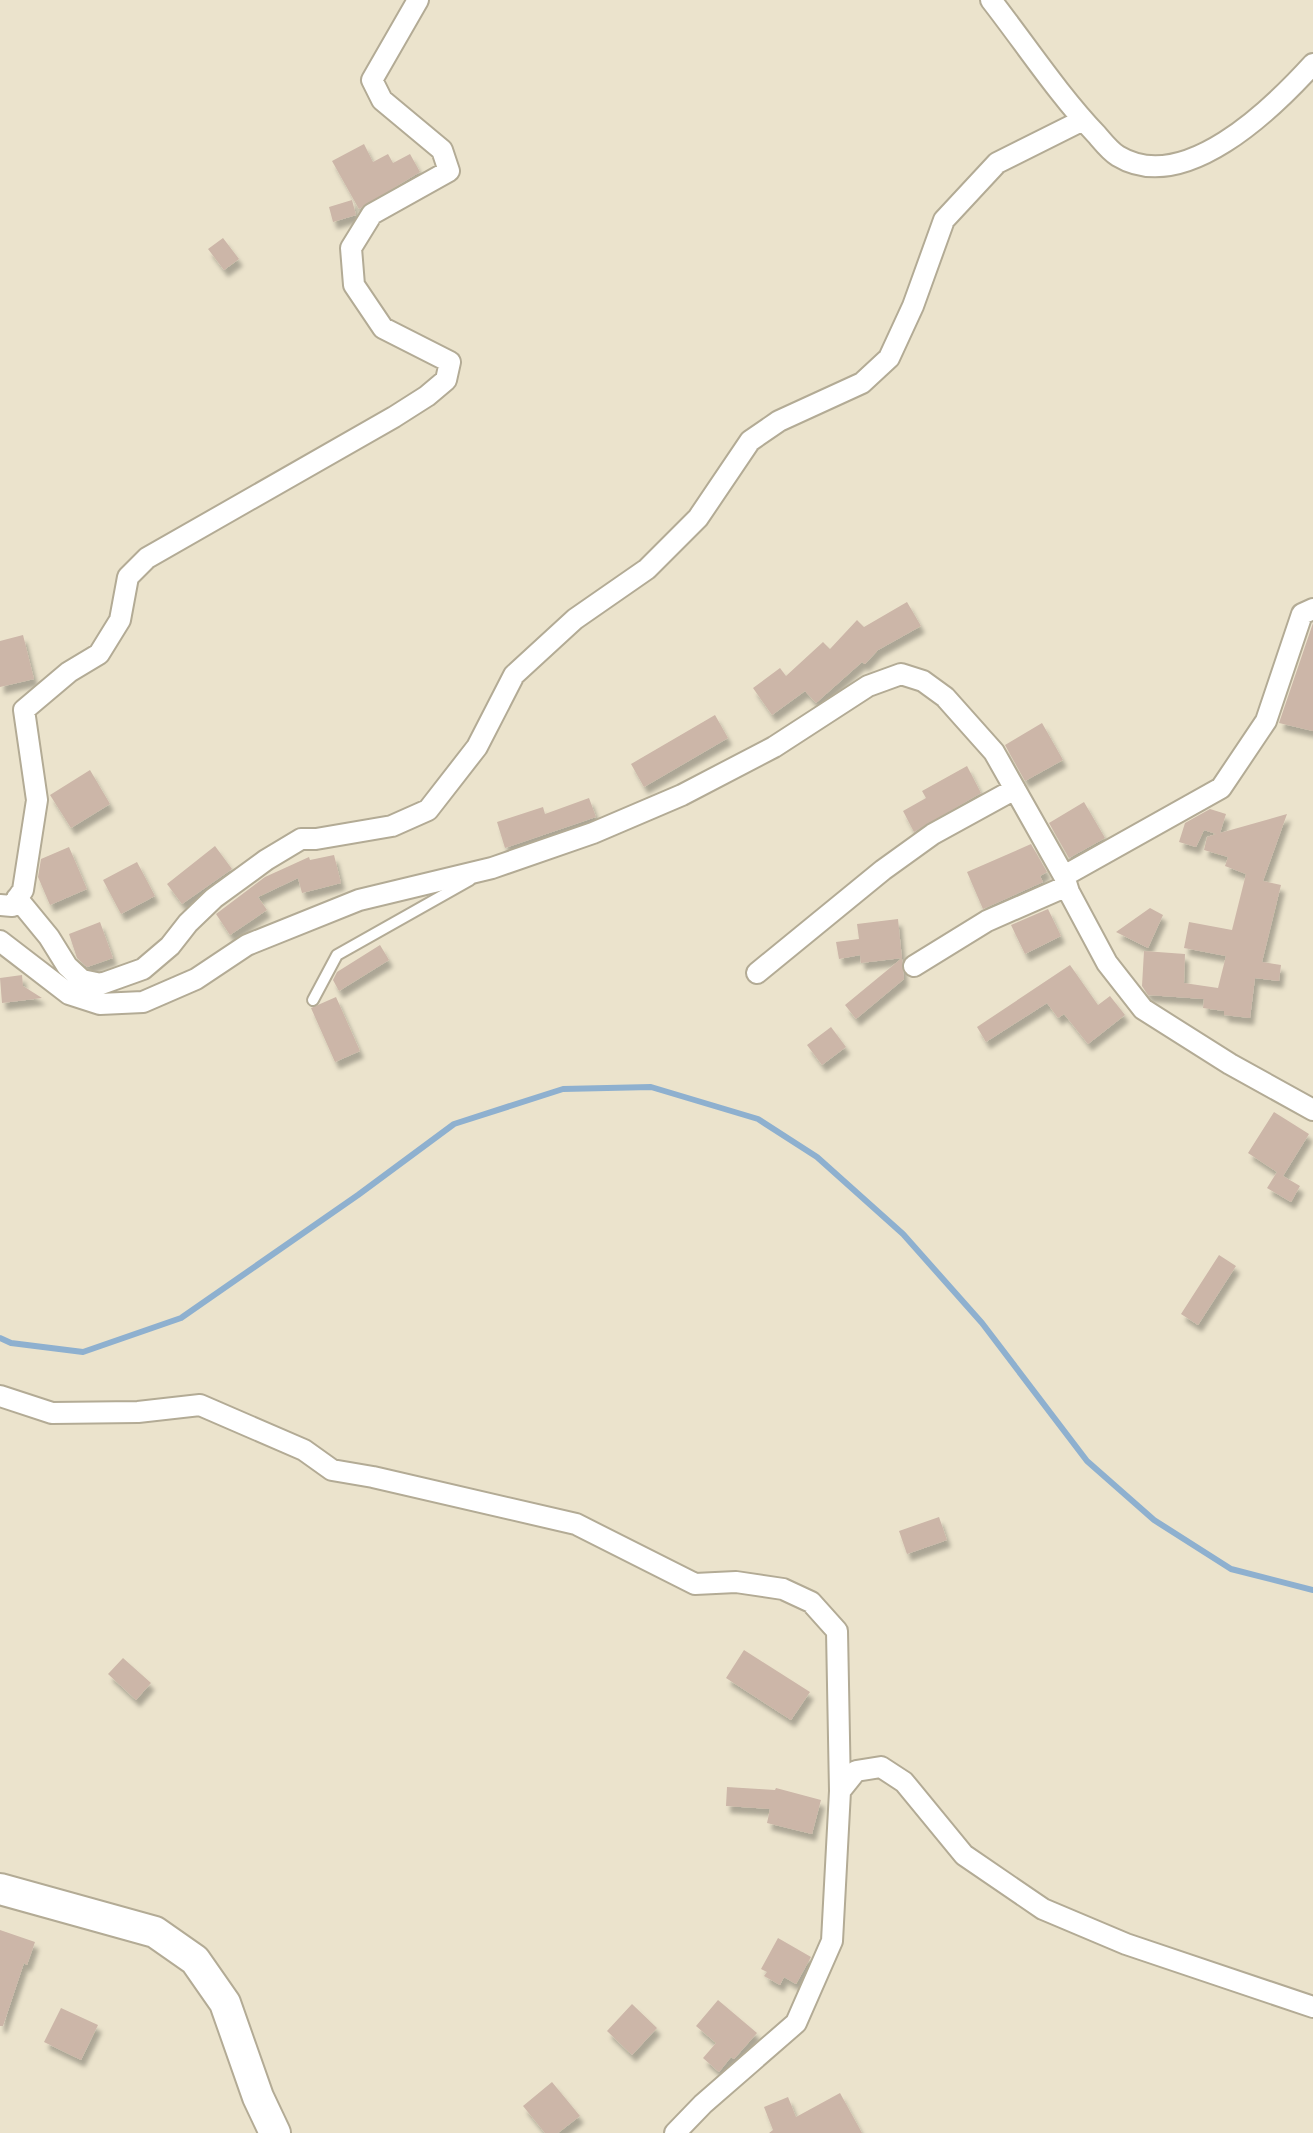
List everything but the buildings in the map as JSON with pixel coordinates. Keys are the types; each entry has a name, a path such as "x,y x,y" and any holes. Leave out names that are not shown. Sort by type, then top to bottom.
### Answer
{"street":[{"path":"418,0 372,80 382,100 442,150 449,171 372,214 351,248 354,285 383,328 450,362 446,380 394,417 147,558 128,577 120,620 99,654 69,672 24,710 37,800 23,890 9,902 49,937 67,966 82,980 101,984 143,969 170,946 214,898 301,839 392,826 428,810 477,747 514,675 575,619 647,569 698,518 750,441 779,421 862,383 889,358 913,306 944,220 997,163 1083,120"},
{"path":"991,0 1083,120 1116,155 1143,167 1169,164 1209,153 1279,102 1313,64"},
{"path":"914,966 1221,788 1266,721 1302,614 1313,609"},
{"path":"0,941 69,994 100,1004 143,1002 196,979 247,945 359,900 492,868 593,833 682,795 774,747 868,686 901,674 923,681 945,697 994,752 1107,963 1143,1009 1230,1064 1313,1110"},
{"path":"757,973 883,870 933,834 1015,789"},
{"path":"0,1396 52,1413 138,1412 200,1405 304,1450 332,1470 576,1524 695,1584 736,1582 783,1589 811,1602 837,1631 840,1791 832,1941 796,2023 703,2104 675,2133"},
{"path":"840,1791 856,1771 881,1767 904,1782 964,1855 1043,1909 1126,1944 1313,2007"},
{"path":"0,1889 155,1932 195,1960 225,2003 258,2097 275,2133"}],"lane":[{"path":"313,1000 337,955 492,868"}],"waterway":[{"path":"0,1338 11,1343 83,1352 181,1318 454,1124 563,1089 651,1087 758,1119 817,1157 903,1234 982,1323 1087,1461 1154,1520 1231,1569 1313,1590"}]}
